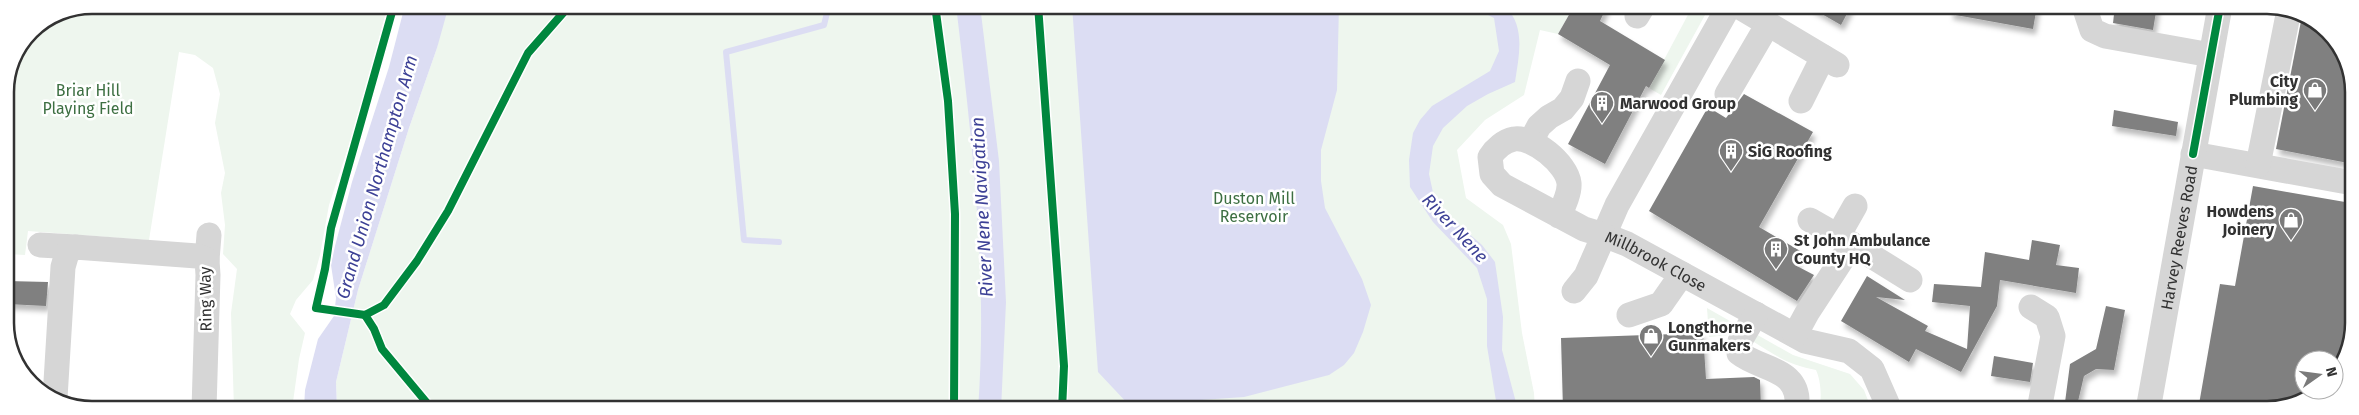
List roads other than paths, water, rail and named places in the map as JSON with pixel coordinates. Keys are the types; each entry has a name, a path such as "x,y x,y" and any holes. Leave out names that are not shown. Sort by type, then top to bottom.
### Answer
{"street":[{"name":"Millbrook Close","path":"1724,14 1617,205 1604,235 1627,244 1805,341 1849,351 1872,369 1886,401"},
{"path":"1744,14 1768,24 1830,61 1801,101"},
{"path":"2087,14 2092,30 2105,36 2211,55"},
{"name":"Harvey Reeves Road","path":"2150,401 2219,14"},
{"path":"2258,165 2288,17"},
{"path":"1727,94 1768,24"},
{"path":"1531,141 1544,122 1563,109 1572,98 1578,81"},
{"path":"1559,216 1569,183 1563,168 1531,141 1514,139 1496,148 1490,157 1492,174 1502,185 1584,230 1604,235 1586,276 1574,292"},
{"path":"2193,154 2345,181"},
{"path":"1795,336 1845,240 1855,206"},
{"path":"1810,220 1910,280"},
{"path":"207,260 209,235"},
{"name":"Ring Way","path":"40,245 197,256 207,260 204,401"},
{"path":"55,392 63,267 67,253 75,247"},
{"path":"1629,315 1661,304 1682,274"},
{"path":"2031,307 2047,317 2053,336 2042,401"},
{"path":"1756,314 1740,341 1739,353 1790,378 1796,388 1797,399"}],"water":[{"name":"Grand Union Northampton Arm","path":"403,14 446,14 358,290 336,382 337,401 304,401 305,390 318,339 334,316 336,298 331,265 335,246 352,182 389,67"},
{"name":"River Nene Navigation","path":"957,14 981,14 999,161 1006,302 1001,401 979,401 981,359 980,258 968,106"},
{"name":"Duston Mill Reservoir","path":"1073,14 1339,14 1337,90 1321,150 1321,181 1325,208 1362,279 1371,305 1354,353 1344,365 1329,375 1244,397 1186,401 1125,401 1098,372"},
{"name":"River Nene","path":"1486,14 1512,14 1516,23 1519,52 1515,82 1467,106 1443,128 1433,146 1429,174 1434,197 1452,219 1482,245 1495,262 1503,317 1502,350 1516,401 1496,401 1487,346 1487,299 1477,268 1433,222 1410,187 1409,160 1413,133 1420,120 1432,106 1490,71 1499,51 1494,18"}],"waterway":[{"path":"779,242 744,240 726,52 824,25 827,14"}],"place":[{"name":"City Plumbing","path":"2315,111"},
{"name":"Marwood Group","path":"1602,124"},
{"name":"SiG Roofing","path":"1731,172"},
{"name":"Howdens Joinery","path":"2291,241"},
{"name":"St John Ambulance County HQ","path":"1776,270"},
{"name":"Longthorne Gunmakers","path":"1651,357"}],"park label":[{"name":"Briar Hill Playing Field","path":"88,99"}]}
